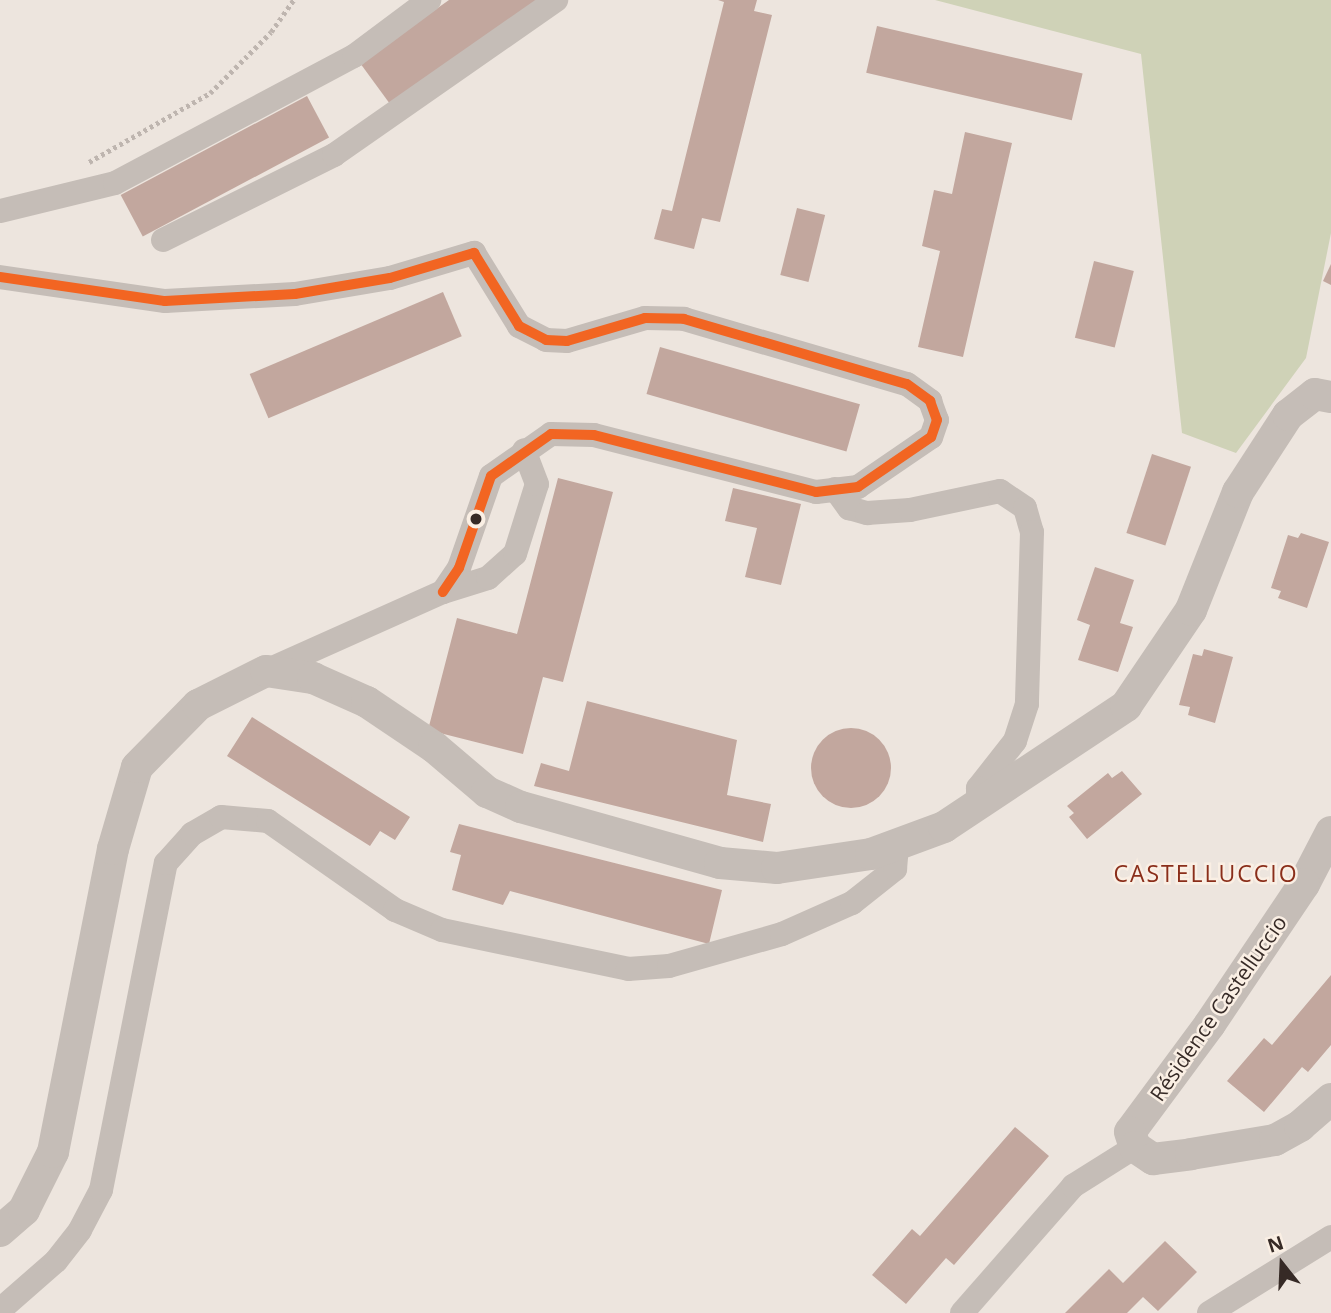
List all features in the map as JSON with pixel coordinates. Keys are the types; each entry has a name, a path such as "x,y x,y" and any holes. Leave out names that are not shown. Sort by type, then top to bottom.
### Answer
{"street":[{"path":"0,211 115,183 354,56 429,0"},
{"path":"163,240 334,155 556,0"},
{"path":"0,277 165,301 336,287 390,278 474,253 519,326 546,340 567,341 645,318 684,319 907,384 930,401 937,420 931,438 858,486 816,492 594,435 551,434 524,450 491,476 459,568 443,592"},
{"path":"266,671 313,678 367,702 434,747 487,792 521,807 720,863 777,868 871,854 944,827 1033,772 1126,706 1191,610 1238,492 1288,415 1315,394 1331,397"},
{"path":"0,1231 24,1210 53,1152 113,849 137,767 198,705 266,671 443,592 488,578 515,554 537,484 524,450"},
{"path":"835,489 849,508 867,513 910,510 1000,491 1026,508 1032,532 1027,704 1015,741 978,788 978,806"},
{"path":"0,1310 55,1261 80,1230 101,1190 166,863 192,834 221,817 268,821 395,910 442,930 628,969 669,966 769,938 852,904 895,869 897,844"},
{"name":"Résidence Castelluccio","path":"1135,1147 1130,1132 1210,1024 1304,884 1331,832"},
{"path":"962,1313 1073,1186 1135,1147 1153,1159 1275,1140 1300,1126 1331,1099"},
{"path":"1209,1313 1331,1237"}],"path":[{"path":"86,164 210,93 271,32 293,0"}],"green space":[{"path":"935,0 1331,0 1331,233 1306,358 1236,453 1182,433 1141,54"}],"building":[{"path":"449,0 538,0 390,104 360,63"},
{"path":"718,0 757,0 754,11 772,15 720,222 702,218 694,249 654,239 662,209 672,211 724,2"},
{"path":"877,26 1083,73 1072,120 866,73"},
{"path":"307,96 329,137 143,237 121,195"},
{"path":"965,132 1012,143 963,357 918,347 940,251 922,246 934,190 952,194"},
{"path":"797,208 825,215 808,282 780,275"},
{"path":"1094,261 1134,271 1115,348 1075,338"},
{"path":"1331,264 1331,285 1323,281"},
{"path":"443,292 462,336 268,418 250,374"},
{"path":"660,347 860,404 846,451 646,394"},
{"path":"1152,454 1191,467 1165,546 1126,533"},
{"path":"558,478 613,492 563,682 543,677 523,754 428,730 457,618 517,634"},
{"path":"733,488 801,504 781,585 745,577 757,528 725,521"},
{"path":"1301,533 1329,542 1307,608 1278,598 1281,591 1271,588 1288,535 1298,538"},
{"path":"1095,567 1134,580 1120,623 1133,627 1118,672 1078,660 1090,625 1077,620"},
{"path":"1204,649 1233,657 1215,723 1188,715 1190,707 1179,705 1193,654 1202,656"},
{"path":"587,701 737,740 727,795 771,804 763,842 534,786 541,763 569,771"},
{"path":"252,717 410,817 395,840 380,831 370,846 227,756"},
{"path":"851,728 866,731 879,740 888,753 891,768 888,783 879,796 866,805 851,808 836,805 823,796 814,783 811,768 814,753 823,740 836,731"},
{"path":"1122,771 1142,794 1087,839 1069,817 1074,813 1067,806 1108,773 1112,778"},
{"path":"459,824 722,890 709,944 510,891 503,905 452,890 461,855 450,852"},
{"path":"1331,975 1331,1045 1308,1072 1302,1067 1264,1112 1227,1081 1264,1038 1272,1045"},
{"path":"1015,1127 1049,1156 954,1265 946,1258 906,1304 872,1275 912,1229 920,1236"},
{"path":"1165,1241 1197,1272 1158,1311 1143,1297 1127,1313 1065,1313 1109,1269 1123,1283"}],"transit line":[{"path":"0,277 165,301 295,294 390,278 474,253 519,326 546,340 567,341 645,318 684,319 907,384 930,401 937,420 931,437 858,487 816,492 594,435 551,434 491,476 459,568 443,592"}],"district":[{"name":"CASTELLUCCIO","path":"1206,873"}]}
